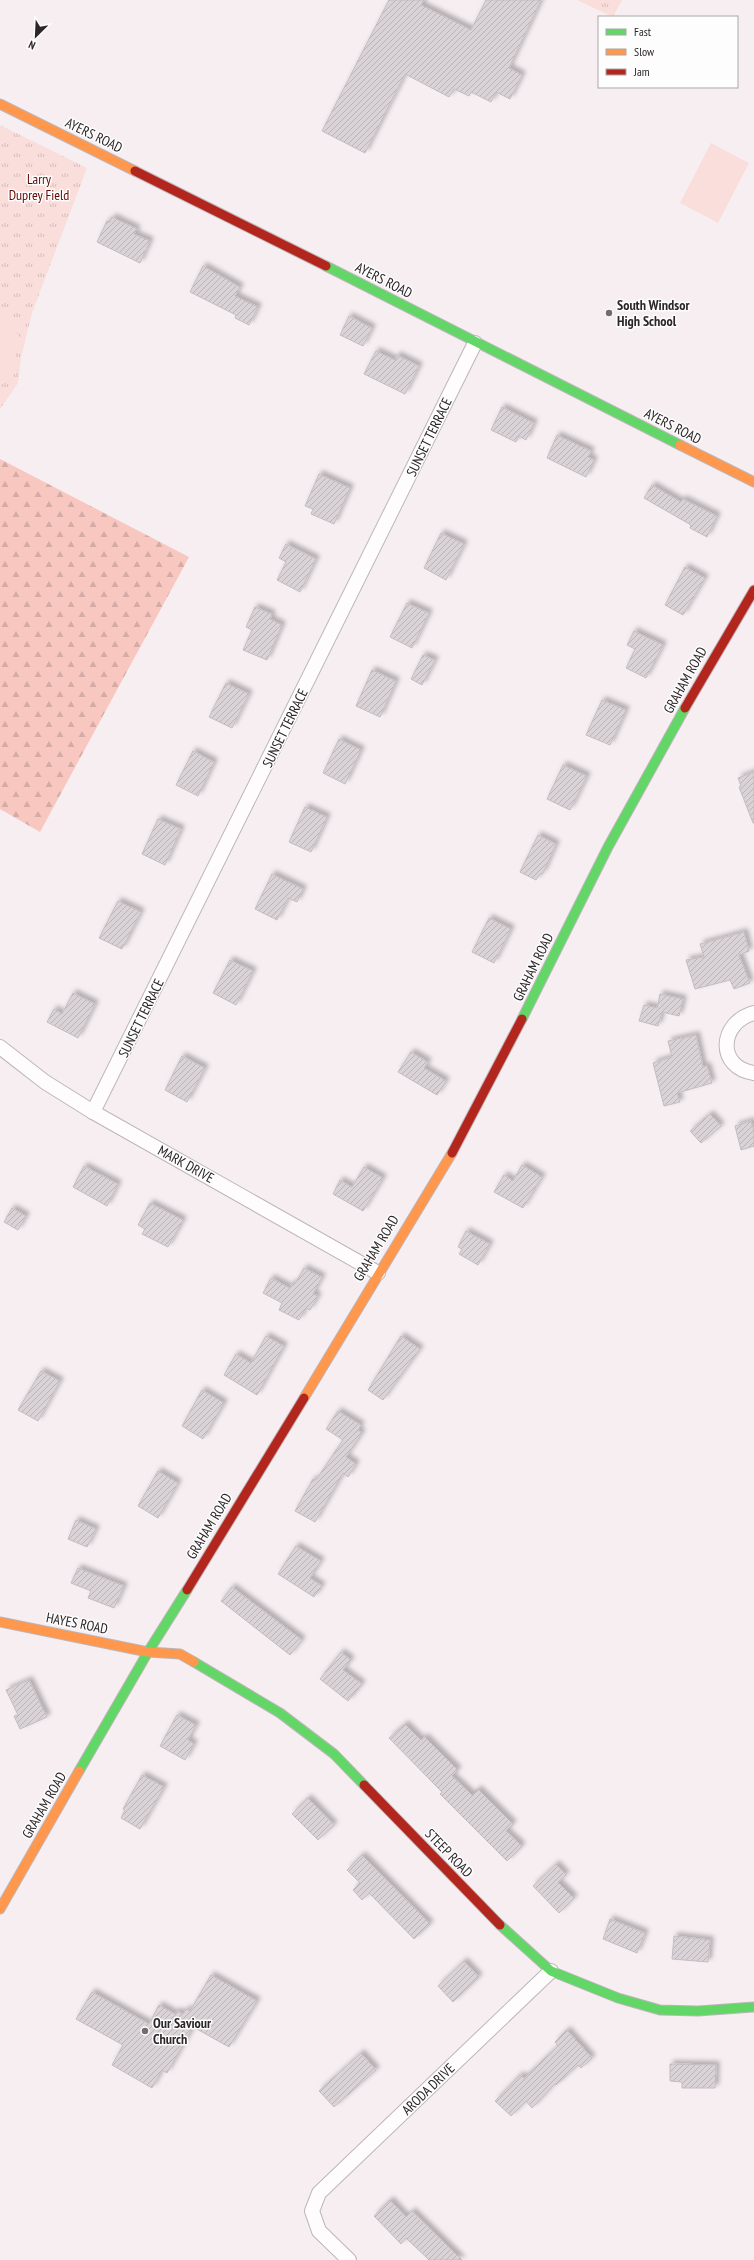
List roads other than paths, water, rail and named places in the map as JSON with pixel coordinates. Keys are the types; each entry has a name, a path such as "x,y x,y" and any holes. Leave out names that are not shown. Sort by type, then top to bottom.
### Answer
{"street":[{"name":"AYERS ROAD","path":"0,104 342,274 476,343 754,482"},
{"name":"SUNSET TERRACE","path":"93,1112 476,343"},
{"name":"GRAHAM ROAD","path":"0,1909 148,1652 456,1146 511,1042 608,848 715,654 754,590"},
{"path":"754,1013 738,1020 729,1032 727,1040 729,1055 735,1064 743,1070 754,1073"},
{"name":"MARK DRIVE","path":"0,1047 45,1082 93,1112 378,1273"},
{"name":"HAYES ROAD","path":"0,1622 148,1652"},
{"name":"STEEP ROAD","path":"148,1652 180,1654 280,1713 334,1754 487,1914 550,1971 618,1998 660,2010 698,2011 754,2007"},
{"name":"ARODA DRIVE","path":"349,2260 319,2231 312,2211 319,2193 550,1971"}],"place":[{"name":"South Windsor High School","path":"609,313"},
{"name":"Our Saviour Church","path":"145,2031"}],"park label":[{"name":"Larry Duprey Field","path":"39,188"}]}
